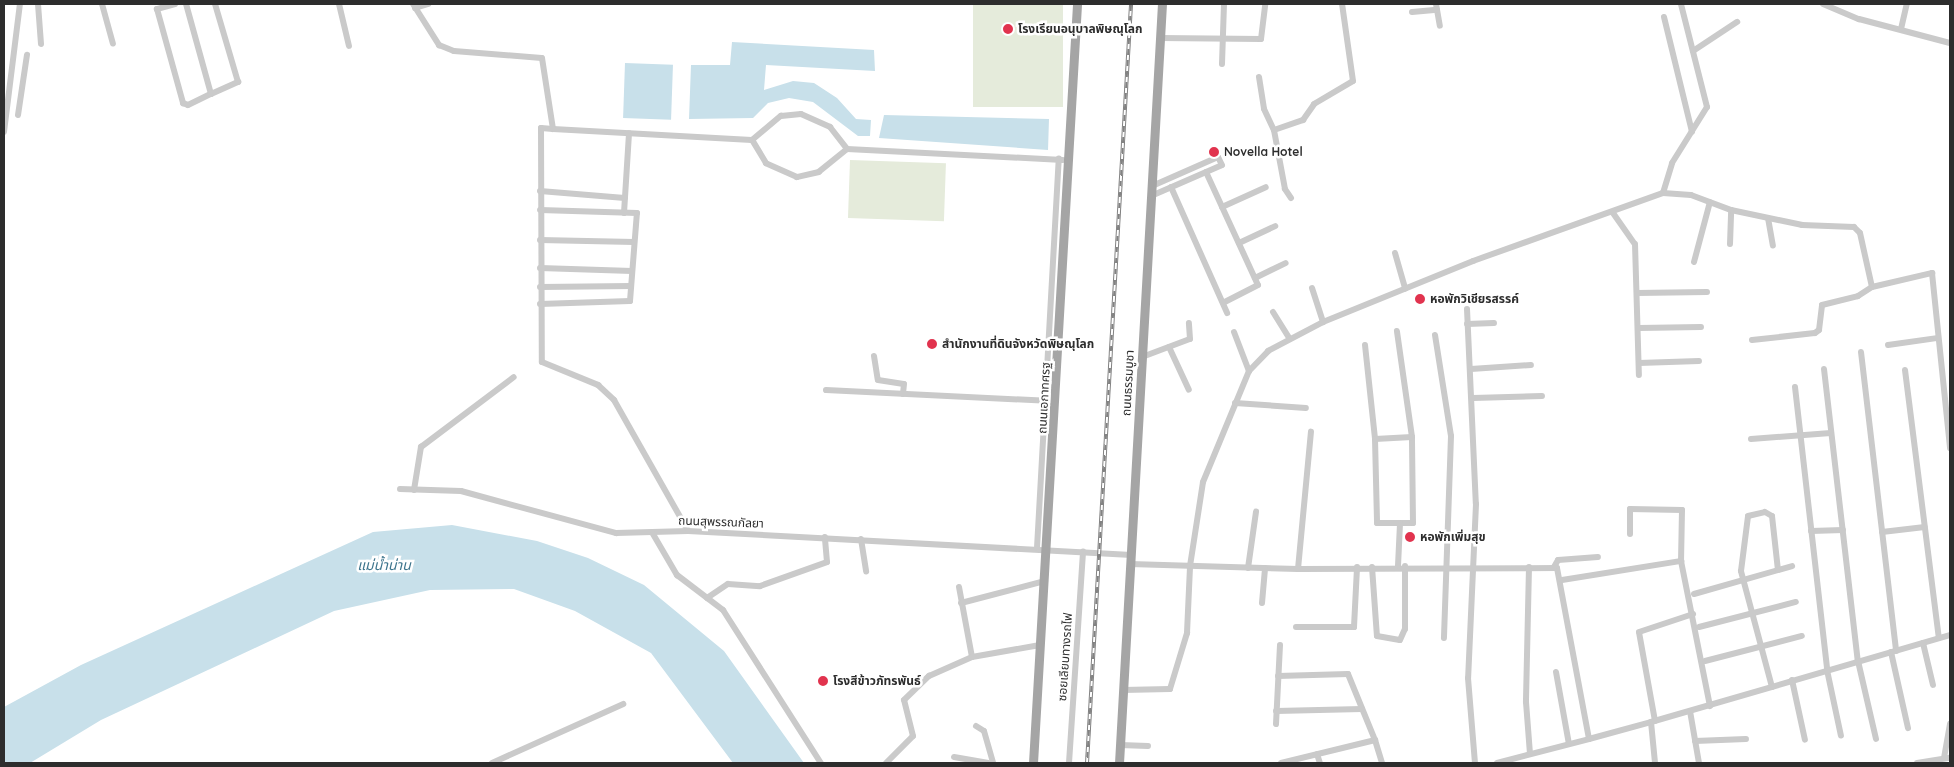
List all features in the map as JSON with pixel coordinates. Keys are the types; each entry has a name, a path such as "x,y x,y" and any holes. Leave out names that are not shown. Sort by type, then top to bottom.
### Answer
{"main road":[{"name":"ถนนเอกาทศรฐ","path":"1032,763 1048,549 1077,4"},
{"name":"ถนนธรรมบูชา","path":"1119,763 1162,4"}],"street":[{"path":"4,132 14,70 20,4"},
{"path":"38,4 41,44"},
{"path":"102,4 113,44"},
{"path":"175,4 162,5 157,9 183,103 195,103 238,82 215,4"},
{"path":"186,4 211,94"},
{"path":"339,4 349,46"},
{"path":"428,4 414,6 439,45 454,51 542,58 553,128"},
{"path":"1222,64 1224,4"},
{"path":"1160,38 1261,38 1264,4"},
{"path":"1274,130 1303,120 1314,104 1353,81 1342,4"},
{"path":"1663,193 1672,163 1707,107 1681,4"},
{"path":"1823,4 1950,43"},
{"path":"1901,28 1907,4"},
{"path":"1412,12 1437,7 1440,26"},
{"path":"1664,17 1692,132"},
{"path":"1693,51 1737,22"},
{"path":"18,115 27,55"},
{"path":"14,70 25,72"},
{"path":"1259,77 1264,109 1274,130 1285,188 1291,198"},
{"path":"688,531 614,400 598,385 542,362 540,304 541,128 752,140 781,116 801,114 830,127 846,149"},
{"path":"624,213 629,133"},
{"path":"752,140 766,164 797,177 819,172 846,149 1070,160"},
{"path":"1151,196 1222,165 1218,157 1152,186"},
{"path":"1037,548 1060,160"},
{"path":"1206,172 1258,285 1223,303"},
{"path":"1171,187 1227,313"},
{"path":"1222,208 1266,187"},
{"path":"540,191 625,198"},
{"path":"1123,690 1170,689 1187,633 1190,566 1203,482 1250,371 1289,338 1323,322 1405,289 1613,214 1663,193 1691,195 1731,210 1768,218 1858,229 1872,287"},
{"path":"1694,262 1710,202"},
{"path":"540,210 637,213 630,301 540,304"},
{"path":"1730,244 1731,210"},
{"path":"1613,214 1635,244 1640,375"},
{"path":"1768,218 1773,246"},
{"path":"1239,243 1275,226"},
{"path":"540,240 634,242"},
{"path":"1395,253 1405,289"},
{"path":"1255,278 1286,263"},
{"path":"540,268 632,271"},
{"path":"1752,340 1815,333 1822,305 1858,296 1872,287 1932,273 1937,338 1950,448"},
{"path":"540,287 631,286"},
{"path":"1312,288 1323,322"},
{"path":"1637,293 1708,292"},
{"path":"1467,309 1476,504 1471,568 1468,678 1476,763"},
{"path":"1273,312 1289,338"},
{"path":"1142,358 1191,337 1189,322"},
{"path":"1468,324 1494,323"},
{"path":"1639,328 1701,327"},
{"path":"1365,345 1375,439 1376,523 1412,523 1412,437 1398,331"},
{"path":"1234,332 1250,371"},
{"path":"1435,335 1451,436 1444,638"},
{"path":"1888,345 1937,338"},
{"path":"1169,347 1189,390"},
{"path":"1861,352 1894,651 1908,728"},
{"path":"874,356 878,380 904,384 903,394"},
{"path":"1639,363 1699,361"},
{"path":"1471,369 1532,365"},
{"path":"1824,370 1858,661 1876,739"},
{"path":"1906,370 1939,638"},
{"path":"414,490 421,446 514,377"},
{"path":"1794,387 1827,670 1841,736"},
{"path":"826,390 1056,401"},
{"path":"1472,398 1542,396"},
{"path":"1235,403 1306,408"},
{"path":"1298,569 1311,432"},
{"path":"1751,438 1799,434 1831,434"},
{"path":"1375,439 1412,437"},
{"name":"ถนนสุพรรณกัลยา","path":"400,489 462,491 616,534 688,531 1037,548 1190,566 1298,569 1398,566 1471,568 1554,567"},
{"path":"1630,534 1630,509 1679,507 1681,561 1710,706"},
{"path":"1248,568 1256,512"},
{"path":"1772,687 1740,564 1750,515 1765,512 1772,516 1778,570"},
{"path":"1398,566 1400,523"},
{"path":"1882,532 1925,527"},
{"path":"1811,531 1843,530"},
{"path":"652,534 677,575 723,610 822,763"},
{"path":"706,598 728,584 760,586 827,562 825,537"},
{"path":"861,539 866,572"},
{"name":"ซอยเลียบทางรถไฟ","path":"1070,763 1083,552"},
{"path":"1589,739 1562,580 1554,567 1558,560 1598,557"},
{"path":"1562,580 1681,561"},
{"path":"1372,567 1377,636 1400,640 1405,629 1406,566"},
{"path":"1694,594 1792,566"},
{"path":"1529,567 1526,702 1530,754"},
{"path":"1262,604 1265,568"},
{"path":"1296,627 1354,627 1357,568"},
{"path":"961,603 1045,581"},
{"path":"959,587 972,658"},
{"path":"1699,628 1796,602"},
{"path":"1655,763 1653,722 1639,632 1693,614"},
{"path":"1497,763 1710,706 1792,680 1950,635"},
{"path":"1705,662 1802,636"},
{"path":"1923,643 1933,684"},
{"path":"886,763 913,736 904,700 928,676 972,658 1040,645"},
{"path":"1276,724 1280,645"},
{"path":"1556,672 1569,744"},
{"path":"1278,676 1348,674 1375,740 1382,763"},
{"path":"1792,680 1805,740"},
{"path":"492,763 623,704"},
{"path":"1276,711 1362,709"},
{"path":"1690,711 1698,763"},
{"path":"1917,763 1947,758 1950,724"},
{"path":"976,726 984,731 993,763"},
{"path":"1695,741 1746,739"},
{"path":"1281,763 1375,740"},
{"path":"1120,745 1148,746"},
{"path":"1317,754 1320,763"},
{"path":"954,757 988,763"}],"green space":[{"path":"973,4 1063,4 1063,107 973,107"},
{"path":"850,160 946,163 944,221 848,218"}],"water":[{"path":"732,42 874,50 875,71 766,65 764,90 793,81 814,83 837,98 856,119 871,120 870,136 858,136 813,102 789,98 768,103 753,118 689,119 691,65 730,65"},
{"path":"625,63 673,65 671,120 623,118"},
{"path":"884,115 1049,119 1048,150 879,138"},
{"name":"แม่น้ำน่าน","path":"452,525 537,541 588,558 644,585 724,651 804,763 733,763 651,653 575,611 514,589 430,590 334,611 101,720 30,763 4,763 4,707 81,665 373,532"}],"railway":[{"path":"1087,763 1131,4"}],"place":[{"name":"โรงเรียนอนุบาลพิษณุโลก","path":"1008,29"},
{"name":"Novella Hotel","path":"1214,152"},
{"name":"หอพักวิเชียรสรรค์","path":"1420,299"},
{"name":"สำนักงานที่ดินจังหวัดพิษณุโลก","path":"932,344"},
{"name":"หอพักเพิ่มสุข","path":"1410,537"},
{"name":"โรงสีข้าวภัทรพันธ์","path":"823,681"}]}
